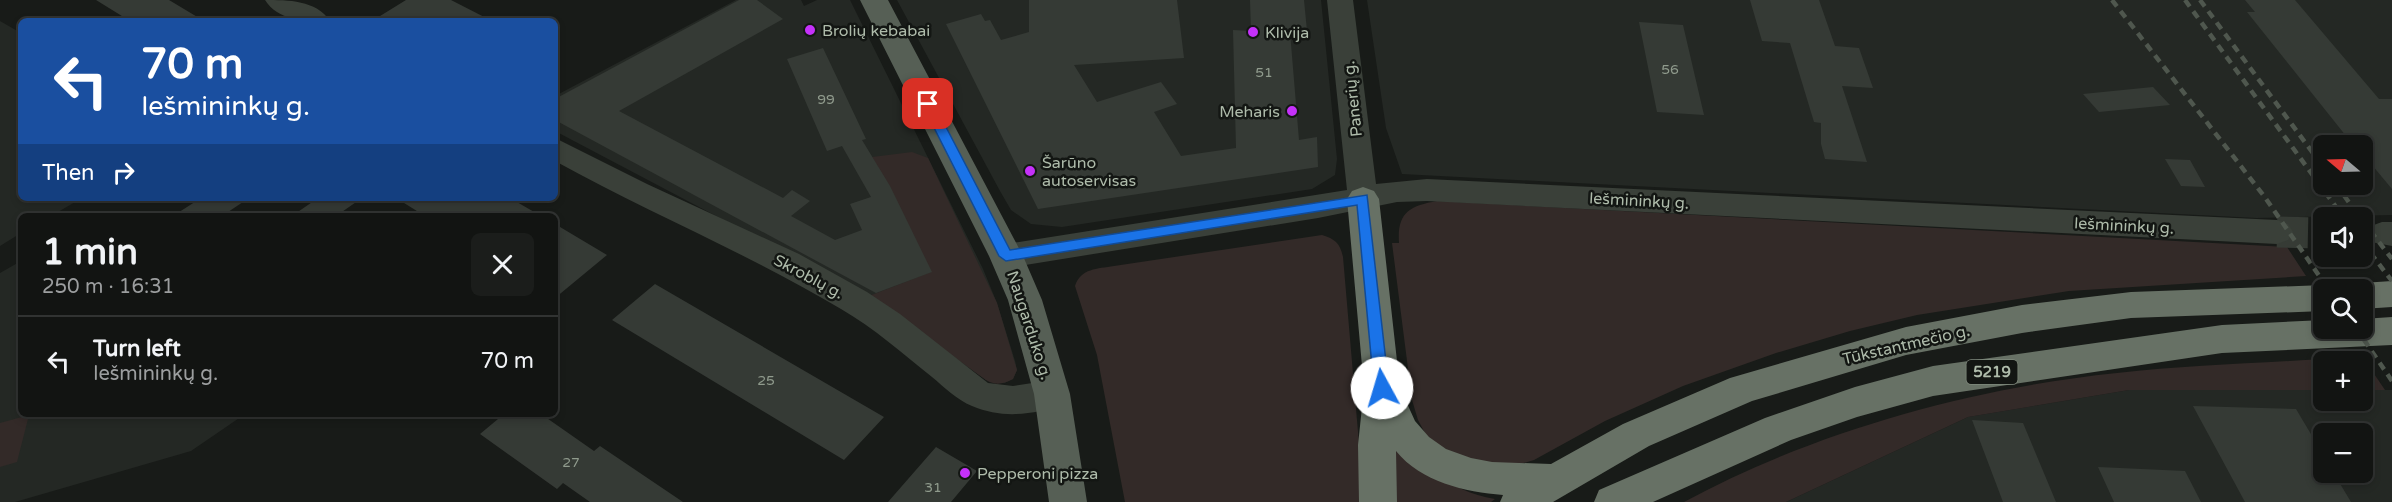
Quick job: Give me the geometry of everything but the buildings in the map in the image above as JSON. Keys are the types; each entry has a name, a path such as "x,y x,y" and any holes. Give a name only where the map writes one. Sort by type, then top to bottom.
{"highway":[{"path":"1363,199 1382,388 1377,445 1378,502"},
{"path":"2373,295 2392,294"},
{"name":"Tūkstantmečio g.","path":"1519,502 1636,435 1743,390 1906,341 2022,319 2131,305 2313,298"},
{"name":"5219","path":"1613,502 1778,429 1855,402 1933,381 2222,339 2392,331"},
{"path":"1382,388 1402,432 1421,452 1443,466 1468,475 1496,479 1555,481"}],"main road":[{"name":"Naugarduko g.","path":"874,0 1006,256 1028,310 1052,394 1068,502"}],"street":[{"path":"278,0 311,18"},
{"name":"Panerių g.","path":"1340,0 1363,199"},
{"name":"Skroblų g.","path":"558,150 636,192 788,263 863,306 976,393 990,400 1007,403 1052,394"},
{"name":"Iešmininkų g.","path":"1006,256 1363,199 1396,191 1427,190 2277,232"}],"shaded area":[{"path":"736,0 801,0 804,6 817,0 850,0 983,269 997,303 1015,361 1017,370 1013,379 1004,383 986,380 877,301 558,133 558,94"},
{"path":"897,0 1321,0 1337,159 1335,175 1312,189 1062,227 1031,224 1011,210"},
{"path":"1367,0 2392,0 2392,215 2373,215 2373,207 2313,207 2313,217 2257,218 1402,174 1386,128"},
{"path":"0,21 18,31 18,201 77,201 56,213 18,213 18,235 0,246"},
{"path":"912,152 928,158 997,303 1017,370 1013,379 1009,381 996,384 986,380 869,296 931,272 891,190 872,157"},
{"path":"1437,201 2287,247 2306,276 2069,291 1917,315 1850,331 1776,353 1683,386 1605,421 1534,460 1510,467 1454,457 1426,435 1418,420 1412,400 1392,243 1399,243 1400,224 1407,213 1419,205"},
{"path":"1322,235 1336,242 1343,257 1364,502 1125,502 1097,355 1075,286 1078,280 1085,273 1096,269"},
{"path":"18,263 18,417 241,417 191,451 15,502 0,502 0,273"},
{"path":"2313,359 2313,390 2129,390 1968,417 1786,502 1684,502 1786,454 1839,434 1950,402 2062,380 2117,373"},
{"path":"2373,372 2385,390 2373,390"},
{"path":"2129,390 2313,390 2313,411 2373,411 2373,390 2392,390 2392,502 1786,502 1968,417"},
{"path":"28,417 17,462 0,467 0,423"},
{"path":"1390,434 1426,466 1450,483 1463,490 1495,499 1491,502 1397,502"}],"tunnel":[{"path":"2277,232 2313,233"}],"railway":[{"path":"2112,0 2264,196 2321,279"},
{"path":"2185,0 2336,207"},
{"path":"2200,0 2313,153"},
{"path":"2344,195 2352,207"},
{"path":"2373,234 2392,259"},
{"path":"2373,256 2392,281"},
{"path":"2363,339 2392,381"}],"place":[{"name":"Brolių kebabai","path":"810,30"},
{"name":"Klivija","path":"1253,32"},
{"name":"Meharis","path":"1292,111"},
{"name":"Šarūno autoservisas","path":"1030,171"},
{"name":"Pepperoni pizza","path":"965,473"}],"route":[{"path":"928,104 1006,256 1046,247 1363,199 1365,237 1382,388"}]}
